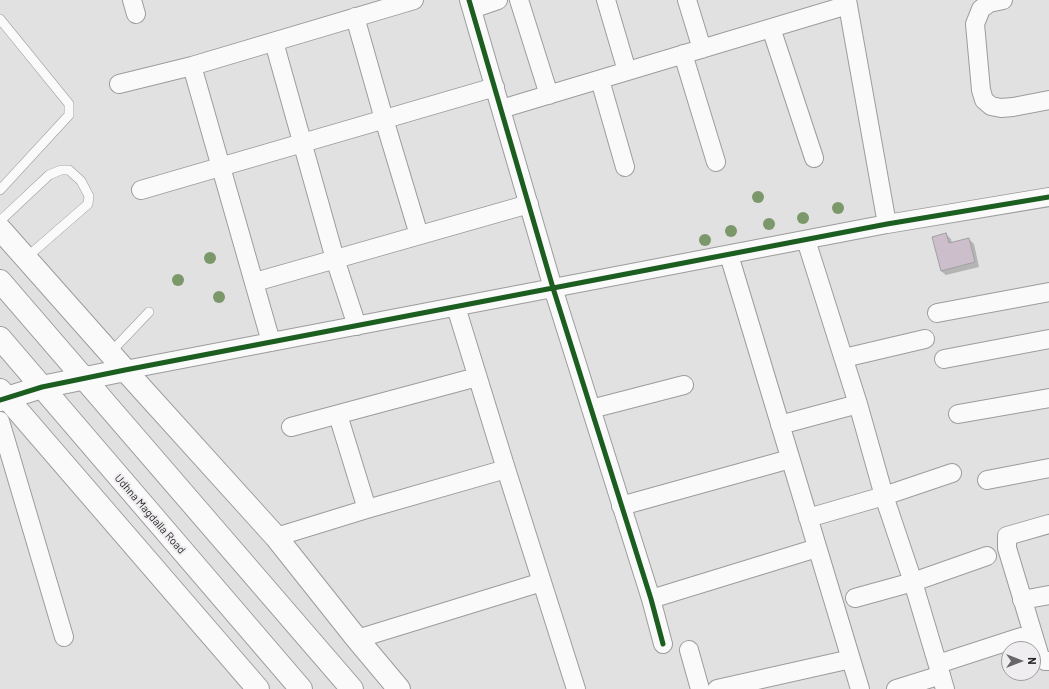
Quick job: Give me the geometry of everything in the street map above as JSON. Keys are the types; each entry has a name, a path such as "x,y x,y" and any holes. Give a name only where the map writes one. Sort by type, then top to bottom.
{"street":[{"path":"119,84 192,66 414,0"},
{"path":"498,0 470,4 553,288 651,599 663,644"},
{"path":"519,0 549,95"},
{"path":"606,0 627,71"},
{"path":"687,0 702,49"},
{"path":"1003,0 989,3 981,9 975,24 981,90 984,100 991,106 1001,108 1049,100"},
{"path":"501,109 771,28 847,2 888,224"},
{"path":"355,17 419,236"},
{"path":"771,28 814,158"},
{"path":"274,42 301,143 335,259 357,326"},
{"path":"683,54 716,162"},
{"path":"192,66 271,342"},
{"path":"600,80 625,167"},
{"path":"141,190 495,87"},
{"path":"258,689 2,396 125,370 888,224 1048,202"},
{"path":"255,282 529,204"},
{"path":"0,229 276,538 399,689"},
{"path":"806,240 844,358 884,496 913,582 941,676"},
{"path":"729,255 860,689"},
{"path":"0,281 352,689"},
{"path":"937,312 1049,292"},
{"path":"456,307 576,689"},
{"name":"Udhna Magdalla Road","path":"0,338 301,689"},
{"path":"844,358 925,339"},
{"path":"944,359 1049,339"},
{"path":"290,427 477,377"},
{"path":"591,409 684,385"},
{"path":"958,414 1049,398"},
{"path":"780,425 858,404"},
{"path":"338,415 367,509"},
{"path":"0,421 64,637"},
{"path":"621,506 790,459"},
{"path":"987,480 1049,468"},
{"path":"276,538 367,509 506,469"},
{"path":"808,518 884,496 952,473"},
{"path":"1049,524 1007,536 1007,548 1040,658 1045,661 1049,661"},
{"path":"651,599 817,548"},
{"path":"855,598 913,582 987,556"},
{"path":"357,639 542,582"},
{"path":"1022,600 1049,595"},
{"path":"896,689 941,676 1021,637"},
{"path":"690,650 700,689"},
{"path":"717,689 851,660"}],"lane":[{"path":"0,19 69,104 70,115 0,190"},
{"path":"0,220 49,176 61,170 69,170 81,181 89,196 88,204 26,258"},
{"path":"110,353 149,312"}],"building":[{"path":"946,233 949,243 969,238 975,262 941,271 932,237"}],"cycle path":[{"path":"469,0 553,288 651,599 663,644"},
{"path":"0,400 42,387 125,370 887,224 1049,197"}]}
